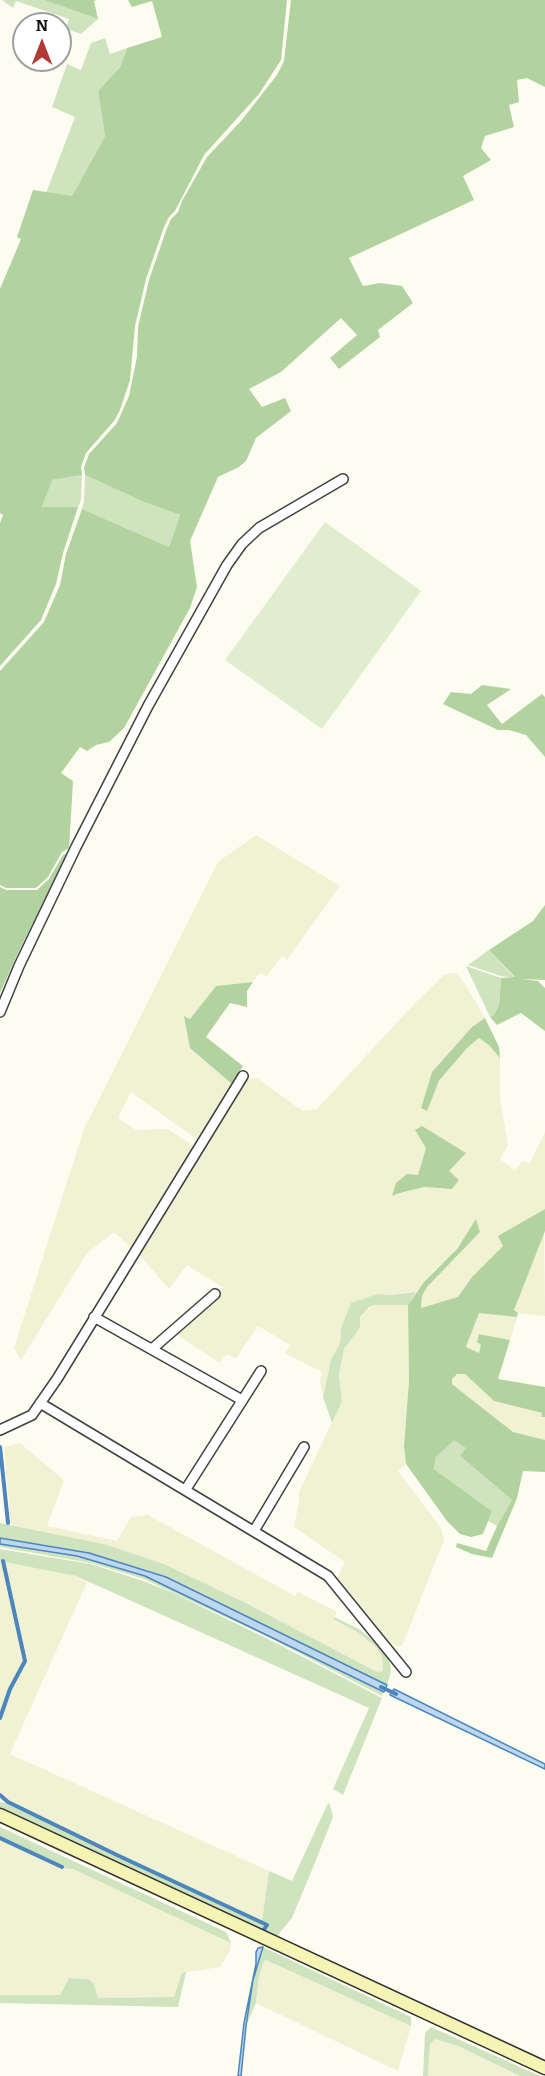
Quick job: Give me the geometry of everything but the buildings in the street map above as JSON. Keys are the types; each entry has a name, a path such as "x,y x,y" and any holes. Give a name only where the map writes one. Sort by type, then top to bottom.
{"main road":[{"path":"0,1815 545,2068"}],"street":[{"path":"0,1012 19,966 148,706 226,565 242,544 259,528 343,479"},
{"path":"0,1430 32,1415 57,1379 243,1076"},
{"path":"152,1349 215,1294"},
{"path":"94,1317 242,1400"},
{"path":"186,1489 261,1371"},
{"path":"40,1403 328,1576 406,1672"},
{"path":"254,1531 304,1447"}],"green space":[{"path":"2,0 44,0 98,19 81,34 72,31 72,12 48,12 16,1 13,8"},
{"path":"44,0 97,0 94,1 98,19"},
{"path":"128,0 287,0 281,60 259,94 204,155 175,211 164,227 146,279 135,326 130,380 120,410 114,421 86,453 81,467 82,475 52,480 42,507 78,507 56,584 41,620 0,666 0,523 3,515 0,513 0,289 21,239 17,237 33,190 72,196 105,136 98,91 120,67 127,48 162,37 152,1 132,7"},
{"path":"291,0 545,0 545,87 527,78 517,80 519,102 509,105 514,127 485,136 481,148 491,160 463,176 474,200 349,258 363,286 380,283 402,286 413,303 378,330 380,337 339,369 330,358 357,335 341,318 281,372 249,389 262,407 285,398 291,411 256,438 246,461 218,477 190,541 197,587 190,608 124,728 109,742 96,745 87,751 80,747 61,773 73,781 69,848 62,852 48,877 36,888 6,888 0,885 0,671 44,622 60,585 66,554 82,509 169,547 180,515 144,502 85,475 84,468 89,454 117,423 129,396 137,357 138,327 149,280 167,228 207,157 241,121 277,75 284,61"},
{"path":"105,38 110,54 127,48 120,67 98,91 105,136 72,196 46,193 75,117 52,107 64,72 72,72 72,66 81,70 91,43"},
{"path":"82,475 81,500 78,507 42,508 51,480"},
{"path":"85,475 144,502 180,515 169,547 82,509"},
{"path":"325,522 421,591 322,729 225,660"},
{"path":"482,685 511,689 487,705 502,724 542,694 545,697 545,757 526,735 509,730 498,730 443,704 451,692 471,694"},
{"path":"256,835 340,886 287,960 282,956 267,976 259,973 253,982 216,986 190,1019 185,1016 190,1048 232,1084 198,1140 131,1092 118,1118 136,1130 168,1129 194,1146 132,1249 114,1232 87,1253 21,1360 14,1348 84,1129 218,862"},
{"path":"68,853 0,993 0,887 6,890 37,890 49,879 63,855"},
{"path":"545,905 545,980 522,979 538,981 545,988 545,1031 521,1013 497,1025 490,1017 494,1015 499,1005 501,978 515,977 489,950 533,921"},
{"path":"489,950 515,978 501,976 468,965"},
{"path":"466,966 501,978 499,1005 494,1015 490,1017"},
{"path":"455,973 462,979 485,1018 472,1027 432,1072 421,1108 427,1111 439,1082 467,1048 479,1038 489,1044 500,1058 500,1098 508,1145 500,1159 515,1170 523,1161 530,1163 545,1132 545,1209 499,1236 503,1246 472,1277 458,1298 421,1308 422,1296 427,1287 480,1232 470,1229 448,1260 438,1266 416,1292 377,1294 341,1328 340,1343 331,1360 323,1397 320,1381 322,1372 285,1353 290,1345 258,1326 236,1358 226,1354 220,1363 174,1333 224,1288 187,1265 169,1289 137,1252 244,1081 252,1078 258,1079 303,1111 317,1109 414,1004 444,975","holes":["426,1148 449,1171 444,1189 424,1187 393,1196 396,1183 418,1175"]},
{"path":"253,982 247,991 247,1007 230,1003 206,1037 243,1066 232,1084 190,1048 184,1016 190,1019 216,986"},
{"path":"485,1018 499,1047 500,1058 489,1045 479,1038 467,1048 439,1081 427,1111 421,1108 432,1072 472,1027"},
{"path":"422,1126 466,1153 449,1171 459,1180 452,1189 424,1187 392,1196 396,1183 407,1174 418,1175 426,1148 415,1130"},
{"path":"545,1209 545,1231 514,1310 518,1313 517,1317 479,1313 466,1347 479,1353 481,1345 477,1342 479,1334 510,1340 498,1379 545,1387 545,1417 541,1417 542,1413 494,1401 465,1374 457,1374 452,1379 452,1384 513,1432 545,1440 545,1472 523,1471 517,1498 492,1558 472,1554 456,1547 457,1543 486,1551 512,1500 460,1456 466,1448 454,1440 436,1457 434,1469 492,1511 483,1534 471,1537 460,1534 447,1521 406,1464 404,1446 409,1381 408,1305 424,1282 457,1249 476,1219 480,1232 427,1287 422,1296 421,1308 458,1297 472,1277 503,1246 498,1236"},
{"path":"544,1230 545,1316 518,1313 514,1310"},
{"path":"416,1292 408,1305 375,1305 369,1307 360,1317 360,1327 344,1349 339,1375 342,1401 332,1423 323,1397 331,1360 340,1343 341,1328 351,1303 377,1294"},
{"path":"375,1305 408,1305 409,1381 404,1446 406,1464 398,1471 441,1528 444,1540 403,1644 399,1647 388,1643 336,1580 345,1562 294,1527 299,1492 342,1401 339,1375 344,1349 360,1327 360,1317 363,1313"},
{"path":"479,1312 517,1317 510,1340 480,1334 482,1345 479,1353 466,1348"},
{"path":"457,1374 465,1374 494,1401 542,1413 541,1417 545,1417 545,1440 513,1432 452,1384 452,1379"},
{"path":"454,1439 467,1448 460,1456 512,1500 497,1526 488,1521 492,1511 434,1469 436,1457"},
{"path":"20,1443 64,1480 47,1526 117,1541 131,1517 148,1515 295,1596 298,1592 337,1612 333,1619 359,1633 377,1648 382,1657 383,1671 377,1672 246,1603 164,1564 104,1544 11,1525 4,1447"},
{"path":"0,1523 104,1544 164,1564 246,1603 377,1672 383,1671 382,1657 377,1648 359,1633 333,1619 334,1617 359,1629 386,1655 391,1672 387,1685 166,1577 51,1546 0,1538"},
{"path":"0,1544 77,1556 145,1576 384,1692 382,1696 268,1637 144,1579 91,1563 0,1547"},
{"path":"0,1549 91,1564 143,1581 171,1592 268,1639 382,1698 343,1795 333,1789 369,1708 76,1576 0,1561"},
{"path":"0,1561 2,1561 24,1660 9,1689 0,1715"},
{"path":"3,1561 76,1576 87,1582 10,1754 269,1871 262,1921 119,1855 2,1797 0,1794 0,1720 11,1690 26,1661"},
{"path":"0,1802 8,1803 266,1925 262,1930 165,1886 0,1808"},
{"path":"328,1803 333,1817 314,1865 292,1918 277,1936 273,1937 263,1931 267,1925 262,1921 269,1871 292,1881"},
{"path":"0,1827 226,1932 231,1943 73,1869 62,1868 0,1837"},
{"path":"0,1839 62,1868 73,1869 224,1939 231,1943 230,1951 220,1967 182,1973 175,1997 98,1998 94,1984 89,1979 72,1978 69,1978 60,1995 0,1995"},
{"path":"263,1947 411,2017 411,2026 266,1960 259,1976 256,2003 246,2026 253,1980"},
{"path":"266,1960 411,2026 398,2071 256,2003 259,1976"},
{"path":"186,1972 178,2007 0,2003 0,1995 60,1995 69,1978 89,1979 94,1984 98,1998 174,1997 182,1973"},
{"path":"431,2027 539,2076 520,2076 458,2046 435,2039 430,2044 428,2076 423,2076 425,2033"},
{"path":"435,2039 458,2046 520,2076 428,2076 430,2044"}],"water":[{"path":"0,1538 89,1553 166,1577 387,1685 384,1692 145,1576 77,1556 0,1544"},
{"path":"394,1689 545,1764 545,1769 390,1695"},
{"path":"263,1947 253,1980 241,2076 238,2076 256,1952 258,1948"}],"waterway":[{"path":"0,1447 8,1523"},
{"path":"0,1718 10,1689 25,1661 3,1561"},
{"path":"381,1687 396,1694"},
{"path":"0,1795 8,1802 267,1925 263,1931"},
{"path":"0,1838 62,1867"}]}
